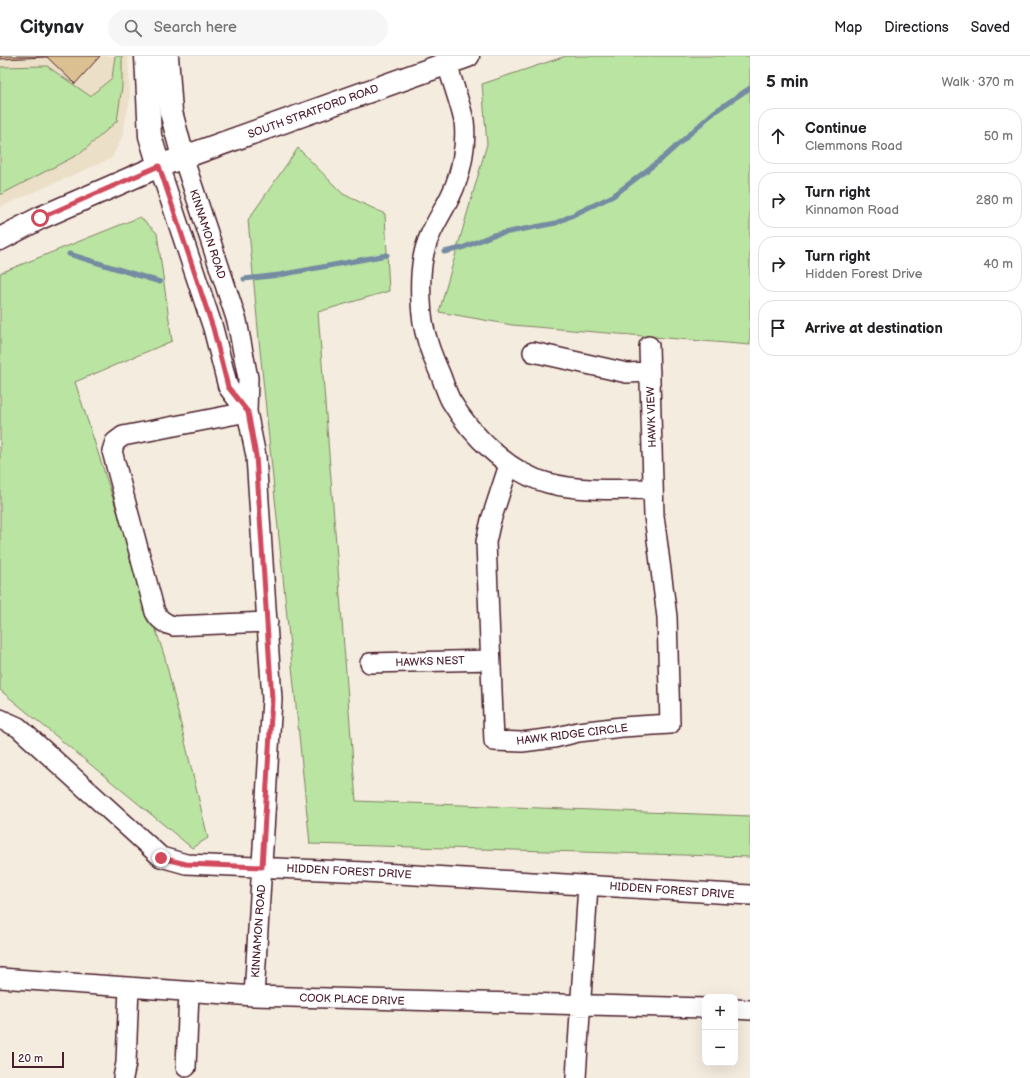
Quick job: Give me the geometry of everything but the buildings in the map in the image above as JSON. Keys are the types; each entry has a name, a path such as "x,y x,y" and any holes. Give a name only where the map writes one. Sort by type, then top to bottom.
{"main road":[{"name":"KINNAMON ROAD","path":"146,56 150,136 159,166"},
{"name":"KINNAMON ROAD","path":"167,56 171,112 183,157"},
{"name":"SOUTH STRATFORD ROAD","path":"0,238 47,215 159,166 468,56"}],"street":[{"path":"447,64 464,122 464,144 459,170 452,194 434,224 423,258 423,316 426,338 451,400 485,444 509,465 547,483 568,487 654,489"},
{"name":"KINNAMON ROAD","path":"183,157 238,321 248,378 248,412 256,456 272,699 254,996"},
{"name":"KINNAMON ROAD","path":"159,166 213,328 228,387 248,412"},
{"path":"213,328 238,321"},
{"name":"HAWK VIEW","path":"649,346 654,489"},
{"path":"533,352 627,373 650,372"},
{"path":"248,412 123,436 116,442 112,451 155,612 158,617 167,624 174,626 268,622"},
{"name":"HAWK RIDGE CIRCLE","path":"509,465 491,520 486,542 494,741 522,742 554,738 578,732 670,724 667,617 654,516 654,489"},
{"name":"HAWKS NEST","path":"370,663 490,660"},
{"name":"HIDDEN FOREST DRIVE","path":"0,719 18,727 161,858 186,864 750,895"},
{"path":"576,1078 588,885"},
{"name":"COOK PLACE DRIVE","path":"0,978 254,996 702,1008"},
{"path":"123,1078 126,1063 129,987"},
{"path":"186,1067 189,992"},
{"path":"738,1009 750,1010"}],"shaded area":[{"path":"0,56 128,56 130,98 122,137 112,158 0,207"}],"green space":[{"path":"115,56 122,56 122,87 117,121 81,153 0,195 0,67 47,66 90,96 112,78"},
{"path":"566,56 750,56 750,345 512,325 439,312 487,144 482,84"},
{"path":"298,148 343,194 385,214 389,291 318,312 356,801 750,816 750,857 310,844 248,220"},
{"path":"140,217 157,233 172,341 75,382 165,658 208,838 192,848 0,690 0,273"}],"waterway":[{"path":"444,252 462,248 493,235 556,223 613,196 663,158 714,112 750,88"},
{"path":"69,254 160,282"},
{"path":"244,279 279,275 387,255"}],"route":[{"path":"40,218 130,177 159,166 213,328 228,387 248,412 256,456 272,699 262,867 186,864 161,858"}]}
